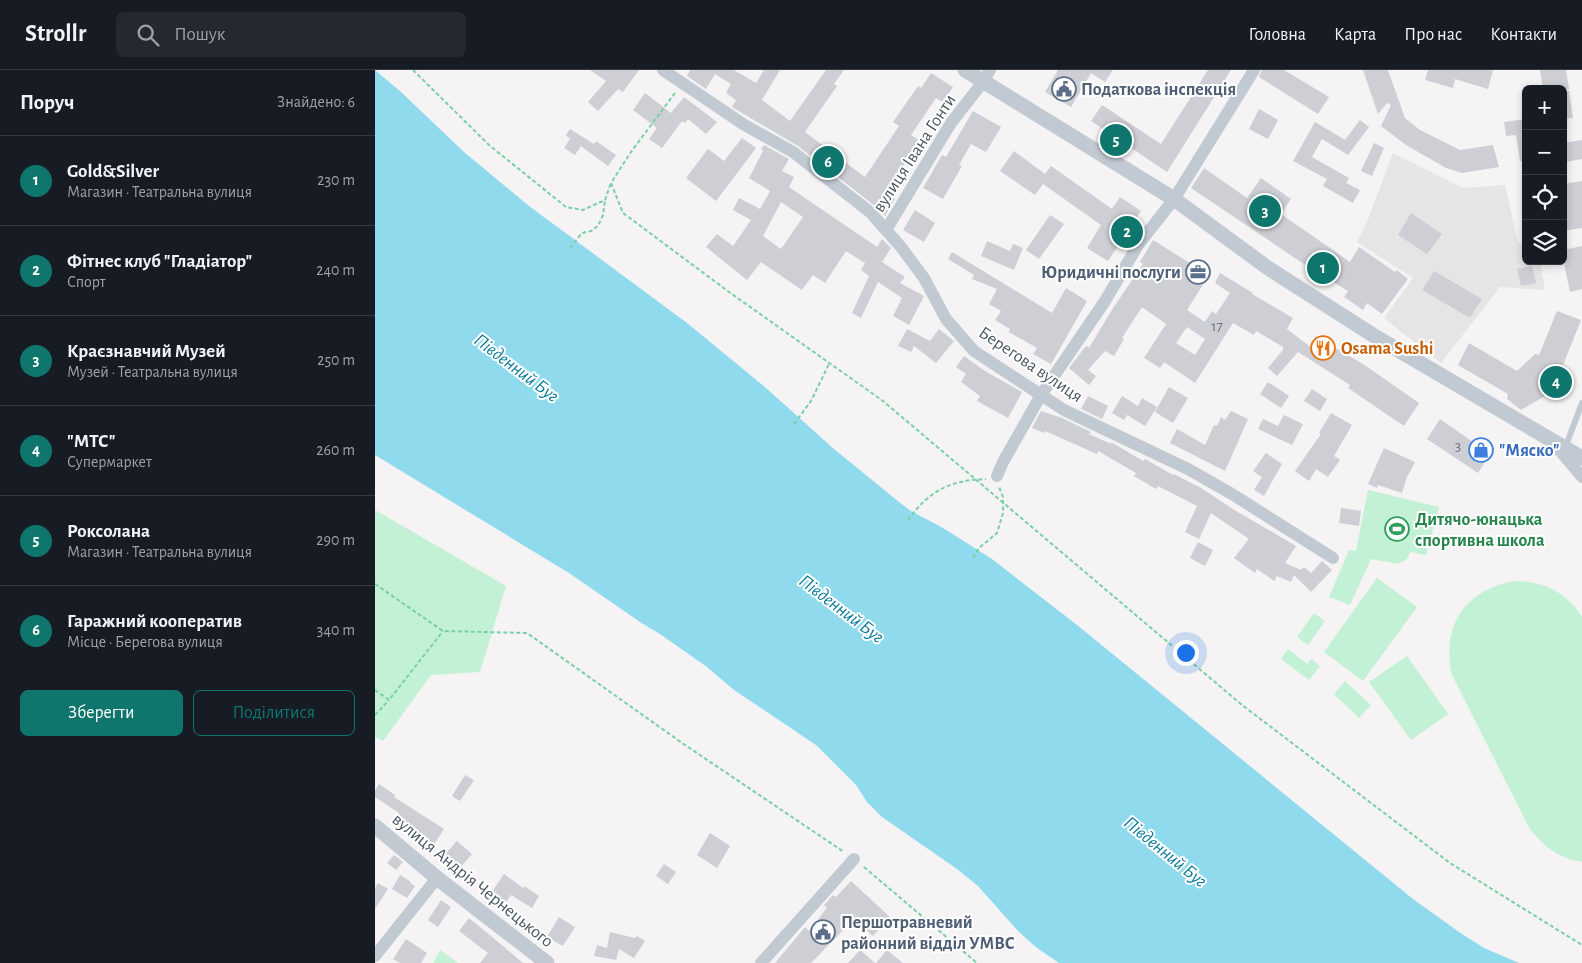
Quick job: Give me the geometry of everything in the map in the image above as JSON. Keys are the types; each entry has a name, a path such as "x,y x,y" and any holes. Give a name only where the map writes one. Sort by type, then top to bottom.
{"street":[{"path":"965,70 987,76 1174,199 1267,268 1376,337 1571,451 1582,476"},
{"path":"997,476 1041,395 1105,301 1138,245 1174,199 1254,70"},
{"name":"Берегова вулиця","path":"674,75 743,124 793,152 870,212 901,247 924,278 946,319 974,351 1063,410 1189,469 1333,558"},
{"name":"вулиця Івана Гонти","path":"886,230 951,122 987,76"},
{"name":"вулиця Андрія Чернецького","path":"375,826 437,878 547,963"},
{"path":"761,963 854,859"},
{"path":"375,956 437,878"}],"lane":[{"path":"1571,451 1582,403"}],"path":[{"path":"413,70 489,145 566,206 583,210 605,200"},
{"path":"570,248 583,233 591,231 598,226 603,215 605,200 611,183 631,152 674,75"},
{"path":"611,183 623,213 729,292 883,401 1242,705 1450,863 1582,945"},
{"path":"794,424 811,401 830,364"},
{"path":"908,520 926,498 940,489 959,482 997,476 1003,497 1003,513 997,533 979,548 973,558"},
{"path":"375,584 443,631 527,633 685,746 854,859 977,963"},
{"path":"375,714 389,700 443,631"},
{"path":"375,690 389,700"}],"shaded area":[{"path":"1393,153 1463,188 1505,185 1518,242 1522,242 1522,265 1541,265 1545,290 1500,287 1441,363 1384,318 1413,278 1357,242 1367,222"}],"green space":[{"name":"Дитячо-юнацька спортивна школа","path":"1368,490 1439,507 1426,555 1410,552 1407,559 1398,564 1371,559 1350,605 1329,597 1349,550 1356,551"},
{"path":"375,510 506,586 480,672 431,675 383,741 375,737"},
{"path":"1377,578 1417,607 1363,681 1324,652"},
{"path":"1513,581 1534,583 1552,589 1569,600 1582,617 1582,862 1565,858 1551,850 1528,826 1452,675 1449,657 1450,641 1460,613 1469,602 1481,593"},
{"path":"1314,613 1325,621 1308,645 1297,637"},
{"path":"1288,649 1307,664 1311,659 1320,666 1309,680 1281,659"},
{"path":"1407,656 1448,714 1411,740 1369,682"},
{"path":"1345,681 1371,705 1359,718 1334,694"},
{"path":"440,950 458,963 433,963"}],"water":[{"name":"Південний Буг","path":"375,70 464,152 529,206 687,323 899,502 992,559 1077,625 1413,899 1484,948 1519,963 1059,963 1037,948 1018,931 978,886 957,869 882,817 867,802 856,785 816,745 734,690 707,667 660,634 569,573 375,455"}],"building":[{"path":"590,70 639,70 623,92 618,89 598,111 588,102 606,81"},
{"path":"690,70 734,70 756,83 764,70 780,70 762,100 790,121 826,70 844,70 834,84 837,86 805,132 865,177 899,126 893,122 918,86 921,88 931,73 953,87 943,102 936,98 911,135 920,141 886,192 895,199 885,216 875,206 798,146 732,107 736,100 726,93 731,84 715,74 706,89 687,76"},
{"name":"Податкова інспекція","path":"1058,70 1113,70 1105,82 1091,73 1071,107 1045,92"},
{"path":"1208,70 1231,70 1167,172 1091,121 1102,105 1161,144"},
{"path":"1262,70 1284,70 1329,97 1318,114 1259,77"},
{"path":"1363,70 1388,70 1405,118 1420,130 1460,150 1493,145 1499,167 1462,173 1446,168 1406,145 1381,126 1391,105 1387,103 1378,114"},
{"path":"1428,70 1493,70 1488,89 1455,79 1453,88 1425,80"},
{"path":"1540,70 1566,70 1569,89 1567,89 1567,85 1542,85"},
{"path":"1567,91 1569,91 1573,118 1567,119"},
{"path":"645,93 671,113 684,97 717,122 706,134 688,119 685,123 682,121 662,148 649,139 657,128 633,110"},
{"path":"1259,109 1278,120 1268,139 1249,129"},
{"path":"973,111 1001,127 986,152 971,144 959,165 962,166 943,199 923,188 942,155 946,157"},
{"path":"1360,120 1369,127 1348,155 1322,139 1312,157 1349,178 1346,183 1360,190 1353,203 1323,186 1327,179 1293,161 1315,122 1345,140"},
{"path":"1522,120 1522,161 1520,161 1516,135 1506,136 1504,122"},
{"path":"570,129 594,144 596,141 616,155 608,166 581,146 575,155 564,148 570,139 566,135"},
{"path":"742,138 756,148 716,201 686,178 708,149 724,161"},
{"path":"1582,140 1582,159 1567,162 1567,142"},
{"path":"1374,143 1384,148 1372,176 1361,171"},
{"path":"764,145 789,159 782,171 794,177 789,187 877,247 882,239 891,248 882,262 905,277 900,283 924,296 909,325 893,316 902,298 878,282 861,318 852,313 869,276 861,270 865,263 846,251 825,283 813,275 802,290 761,262 747,280 706,247 717,234 733,246 751,220 733,210 739,198 760,209 770,191 749,178 763,151 761,149","holes":["781,202 803,217 781,249 763,236"]},
{"path":"1014,151 1045,174 1051,166 1112,209 1120,197 1141,211 1108,261 1087,248 1101,225 1043,184 1035,195 1000,171"},
{"path":"1204,168 1247,198 1261,178 1291,199 1281,214 1350,262 1359,247 1395,272 1397,270 1408,279 1382,314 1367,303 1363,310 1344,297 1348,291 1326,279 1191,188"},
{"path":"1582,181 1582,228 1567,230 1567,183"},
{"path":"915,210 935,223 924,242 903,230"},
{"path":"1411,213 1442,234 1427,254 1398,235"},
{"path":"1050,215 1064,224 1039,259 1026,250"},
{"path":"1153,240 1209,275 1187,310 1205,322 1212,311 1216,314 1230,293 1215,283 1220,273 1293,318 1287,329 1313,349 1320,339 1363,364 1419,403 1404,426 1348,388 1350,385 1298,352 1277,376 1268,368 1283,350 1283,347 1256,331 1254,335 1233,323 1195,383 1164,362 1160,368 1144,358 1166,324 1142,307 1122,338 1124,339 1114,356 1105,351 1088,370 1096,376 1089,385 1069,368 1086,346 1089,348 1143,264 1140,262","holes":["1187,327 1205,339 1195,355 1176,343"]},
{"path":"987,241 1010,251 1013,244 1023,248 1014,270 981,256"},
{"path":"1582,246 1582,289 1570,292 1564,265 1567,265 1567,249"},
{"path":"952,252 1052,313 1066,288 1087,301 1051,364 1033,354 1037,348 1009,332 1010,329 995,320 1001,311 989,304 997,289 972,279 974,275 948,259"},
{"path":"1532,266 1536,283 1521,286 1517,269"},
{"path":"1434,271 1482,299 1470,318 1422,290"},
{"path":"1557,311 1581,320 1563,365 1566,366 1557,389 1521,410 1507,399 1508,394 1458,365 1469,343 1517,371 1535,354 1539,355"},
{"path":"907,329 930,341 939,329 954,341 936,363 914,346 911,352 898,346"},
{"path":"964,356 985,371 1022,392 1008,418 977,401 980,396 961,382 966,374 956,367"},
{"path":"1268,382 1289,396 1281,408 1260,394"},
{"path":"1169,387 1188,398 1173,423 1155,412"},
{"path":"1312,389 1327,399 1320,411 1304,401"},
{"path":"1088,396 1108,406 1102,419 1081,409"},
{"path":"1122,396 1138,406 1142,398 1157,407 1145,426 1127,415 1124,420 1112,413"},
{"path":"1041,411 1062,418 1091,432 1089,434 1111,444 1111,442 1143,461 1145,459 1201,488 1296,546 1285,563 1301,570 1304,567 1311,573 1322,561 1332,570 1311,592 1294,575 1291,582 1277,576 1274,581 1257,569 1255,573 1234,558 1249,539 1211,513 1199,539 1185,532 1197,506 1158,486 1156,489 1134,476 1136,473 1098,451 1097,454 1045,431 1044,433 1032,428"},
{"path":"1231,411 1248,419 1225,471 1170,443 1177,429 1205,445 1214,425 1217,426 1221,417 1225,420"},
{"path":"1331,413 1352,425 1334,456 1340,460 1328,477 1316,469 1309,481 1295,471 1321,434 1319,433"},
{"path":"1284,415 1303,424 1292,445 1258,429 1263,419 1278,426"},
{"path":"1440,419 1490,454 1478,473 1427,439"},
{"path":"1384,448 1415,462 1407,477 1402,493 1378,485 1377,488 1368,484"},
{"path":"1266,453 1282,464 1264,496 1254,490 1262,477 1253,471"},
{"path":"1341,508 1361,511 1359,526 1339,523"},
{"path":"1198,542 1213,550 1205,566 1190,558"},
{"path":"465,775 474,780 460,801 452,796"},
{"path":"379,784 395,795 394,797 444,829 433,846 418,837 420,834 396,818 399,813 375,797 375,791"},
{"path":"710,833 730,846 717,868 697,855"},
{"path":"457,841 472,854 460,868 445,854"},
{"path":"394,855 403,862 396,870 387,863"},
{"path":"664,864 676,872 668,884 656,876"},
{"path":"504,874 523,888 524,886 539,896 532,908 511,895 503,906 489,896"},
{"path":"400,875 415,886 407,898 392,889"},
{"path":"851,881 890,917 873,936 854,919 811,963 775,963 805,927 809,931 827,908 824,905 833,895 836,897"},
{"path":"378,883 388,889 375,909 375,888"},
{"path":"441,900 451,907 438,927 428,920"},
{"path":"559,917 575,927 563,946 547,937"},
{"path":"469,918 523,963 480,963 488,953 459,931"},
{"path":"610,932 635,938 637,936 645,941 634,958 619,949 616,960 594,956 597,945 607,948"},
{"path":"406,939 427,953 421,963 400,963 393,959"},
{"path":"860,950 875,963 848,963"},
{"path":"887,950 903,963 876,963"}],"place":[{"name":"Податкова інспекція","path":"1064,89"},
{"name":"Роксолана","path":"1116,140"},
{"name":"Гаражний кооператив","path":"828,162"},
{"name":"Краєзнавчий Музей","path":"1265,211"},
{"name":"Фітнес клуб \"Гладіатор\"","path":"1127,232"},
{"name":"Gold&Silver","path":"1323,268"},
{"name":"Юридичні послуги","path":"1198,272"},
{"name":"Osama Sushi","path":"1323,348"},
{"name":"\"МТС\"","path":"1556,382"},
{"name":"\"Мяско\"","path":"1481,450"},
{"name":"Дитячо-юнацька спортивна школа","path":"1397,529"},
{"name":"Першотравневий районний відділ УМВС","path":"823,932"}]}
